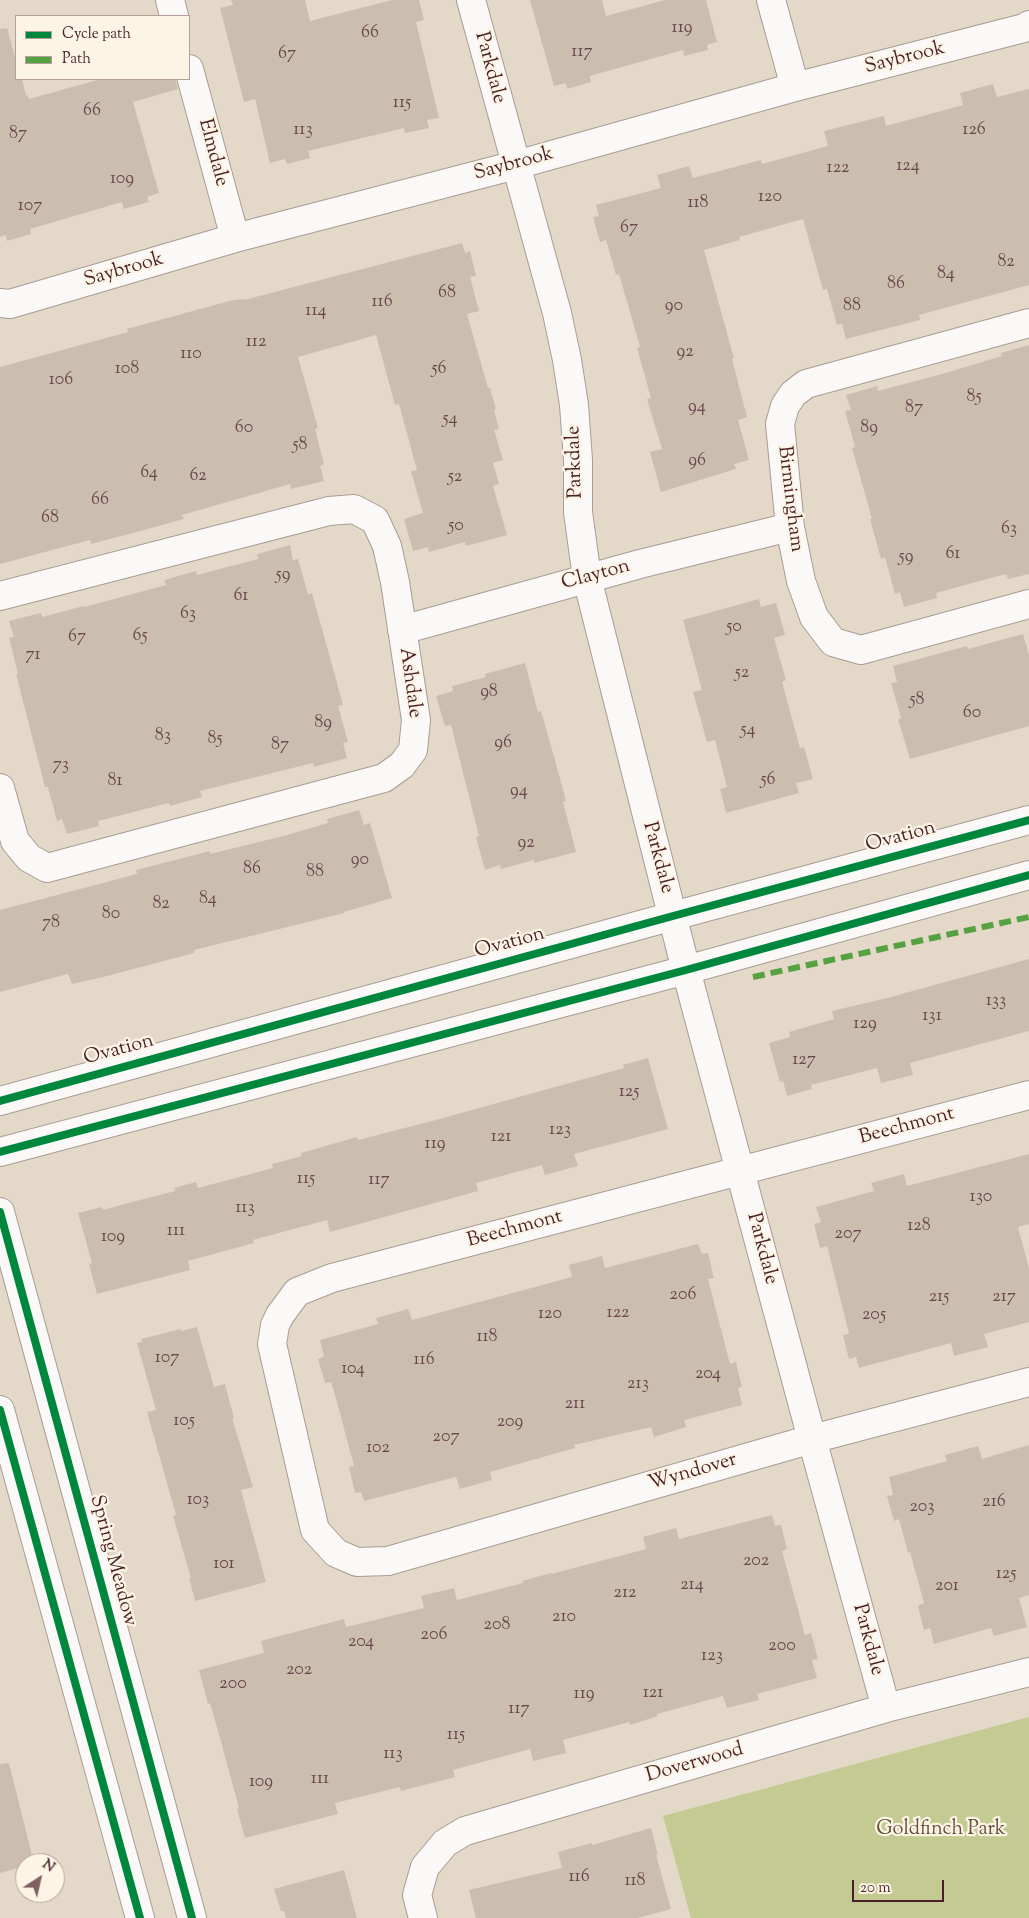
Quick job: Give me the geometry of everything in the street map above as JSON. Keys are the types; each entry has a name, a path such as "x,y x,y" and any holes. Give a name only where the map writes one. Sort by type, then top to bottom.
{"street":[{"path":"170,0 174,15"},
{"name":"Parkdale","path":"471,0 557,313 567,360 575,423 578,512 587,578 686,970 886,1708"},
{"path":"772,0 795,87"},
{"name":"Saybrook","path":"0,303 10,304 235,238 516,165 795,87 1024,28 1029,25"},
{"name":"Elmdale","path":"190,72 235,238"},
{"name":"Birmingham","path":"1029,323 806,384 794,394 785,406 780,424 790,527 801,581 814,617 833,642 861,650 1029,604"},
{"name":"Ashdale","path":"0,596 329,511 354,509 375,520 387,546 395,582 416,720 413,750 402,765 384,778 47,868 29,858 15,841 0,788"},
{"name":"Clayton","path":"402,630 587,578 790,527"},
{"name":"Ovation","path":"0,1101 1029,820"},
{"path":"0,1152 686,970 1029,875"},
{"name":"Beechmont","path":"357,1562 336,1552 315,1530 272,1344 275,1325 297,1292 332,1278 1029,1095"},
{"name":"Spring Meadow","path":"0,1212 192,1918"},
{"name":"Wyndover","path":"357,1562 388,1561 812,1439 1029,1382"},
{"path":"0,1410 140,1918"},
{"name":"Doverwood","path":"423,1918 417,1895 425,1868 445,1843 466,1831 886,1708 1029,1672"}],"green space":[{"name":"Goldfinch Park","path":"1029,1717 1029,1918 691,1918 663,1816"}],"building":[{"path":"231,0 305,0 310,21 392,0 419,0 424,20 416,22 439,118 427,120 429,128 405,133 404,128 308,151 310,158 287,164 285,159 270,163 255,99 244,102 220,8 233,5"},
{"path":"530,0 602,0 606,16 665,0 706,0 717,42 707,45 708,50 684,56 683,50 590,76 591,82 567,89 566,83 554,86"},
{"path":"7,28 15,57 15,80 22,80 26,96 28,95 29,99 97,80 175,80 178,89 133,102 159,193 147,197 149,202 124,209 122,202 30,229 31,234 7,241 6,235 0,237 0,29"},
{"path":"993,84 997,97 1029,89 1029,285 919,315 920,320 846,339 842,324 837,325 827,289 823,290 803,219 739,237 740,240 704,250 734,358 732,359 747,417 738,420 749,460 734,464 736,469 661,492 650,452 662,449 647,399 651,398 637,348 640,347 619,274 616,275 606,240 600,242 593,217 599,216 596,205 661,188 657,175 689,166 693,178 761,160 762,164 828,146 824,131 884,116 886,126 963,105 960,93"},
{"path":"462,243 465,253 470,251 476,276 470,277 479,311 467,314 488,388 490,388 496,409 494,410 499,429 494,430 503,460 493,463 499,484 493,486 507,535 466,546 465,542 429,552 428,547 413,551 404,519 423,513 411,471 417,470 399,404 395,405 376,335 298,357 318,428 315,429 324,464 320,466 324,481 291,489 290,484 182,515 184,519 91,544 90,540 0,564 0,367 128,332 127,329 233,300 244,300"},
{"path":"1029,345 1029,574 1008,579 1006,574 936,593 937,598 904,607 900,592 895,594 885,557 881,559 870,519 872,519 852,448 855,447 845,411 851,410 846,395 877,386 878,391 949,372 1002,356 1001,353"},
{"path":"290,545 293,560 298,559 308,594 312,593 343,705 338,706 348,742 343,743 347,758 314,767 313,763 200,791 202,797 170,806 169,803 98,821 99,826 67,834 62,819 57,821 48,787 45,787 16,674 18,674 9,638 14,637 9,621 41,613 42,617 166,585 164,580 196,571 197,575 258,559 257,554"},
{"path":"759,599 761,607 776,603 785,635 774,638 786,680 782,682 800,748 804,747 813,779 796,783 799,793 726,813 720,789 727,787 715,740 707,742 693,692 702,690 683,620"},
{"path":"1023,634 1029,655 1029,726 910,759 898,719 901,718 891,683 897,682 893,666 967,646 968,649"},
{"path":"525,663 538,712 541,711 555,760 566,801 563,802 576,852 534,863 534,860 501,869 500,865 485,870 476,837 479,836 451,725 445,726 436,696 453,691 452,686 486,677 485,674"},
{"path":"359,810 364,825 370,823 392,898 344,913 194,950 194,953 103,977 72,984 68,974 0,992 0,910 137,874 136,870 210,851 210,854 287,835 328,823 327,819"},
{"path":"1029,959 1029,1031 910,1063 913,1075 881,1083 877,1068 811,1085 812,1089 787,1096 783,1081 780,1082 769,1043 790,1037 789,1032 834,1019 832,1011"},
{"path":"648,1058 668,1129 574,1154 578,1166 545,1175 542,1165 476,1183 478,1191 330,1232 327,1220 253,1240 254,1243 188,1261 190,1270 97,1294 89,1264 92,1263 78,1213 102,1207 103,1210 175,1191 174,1188 196,1182 198,1188 273,1168 272,1164 302,1156 301,1153 357,1137 358,1140 432,1121 624,1068 623,1065"},
{"path":"1029,1154 1029,1224 1018,1227 1029,1268 1029,1322 984,1334 988,1347 954,1356 951,1343 859,1368 856,1357 849,1359 843,1335 849,1334 827,1246 820,1248 814,1224 821,1222 816,1207 874,1191 871,1183 904,1174 907,1186"},
{"path":"698,1244 702,1254 708,1253 714,1278 708,1279 730,1364 736,1362 742,1387 738,1388 742,1405 684,1420 686,1427 654,1437 651,1427 574,1445 575,1448 490,1472 492,1480 460,1489 456,1477 364,1501 361,1492 355,1493 349,1467 354,1466 337,1402 331,1382 325,1383 318,1359 324,1356 320,1340 378,1324 376,1318 408,1309 412,1320 572,1277 569,1265 602,1256 605,1268"},
{"path":"197,1327 214,1387 225,1384 234,1418 232,1418 253,1487 241,1490 266,1582 195,1601 189,1578 191,1578 173,1516 176,1515 147,1412 156,1410 137,1343 142,1342 141,1339"},
{"path":"1029,1445 1029,1595 1019,1598 1027,1627 994,1636 991,1628 934,1644 930,1628 924,1630 918,1606 924,1603 910,1552 908,1553 899,1519 894,1521 887,1496 893,1495 889,1477 947,1461 945,1455 978,1446 982,1459"},
{"path":"772,1515 775,1526 781,1525 787,1549 782,1551 805,1635 811,1633 818,1659 812,1660 817,1678 757,1694 759,1700 727,1708 723,1696 657,1714 658,1716 630,1725 629,1722 563,1740 566,1753 533,1761 530,1749 453,1770 455,1777 401,1791 400,1787 335,1803 338,1814 245,1838 237,1809 239,1808 217,1727 210,1703 208,1704 199,1670 264,1653 261,1641 344,1619 346,1627 424,1608 421,1596 454,1588 457,1600 523,1583 522,1581 551,1573 646,1549 643,1537 676,1528 679,1539"},
{"path":"9,1763 32,1853 15,1853 15,1869 0,1873 0,1764"},
{"path":"651,1828 658,1855 656,1855 671,1909 638,1918 476,1918 469,1890 562,1868 558,1852 592,1843 592,1845"},
{"path":"344,1870 357,1918 286,1918 284,1911 281,1911 274,1889"}],"marked path":[{"path":"753,977 1029,917"}],"cycle path":[{"path":"0,1101 1029,820"},
{"path":"0,1152 686,970 1029,875"},
{"path":"0,1212 192,1918"},
{"path":"0,1410 140,1918"}]}
